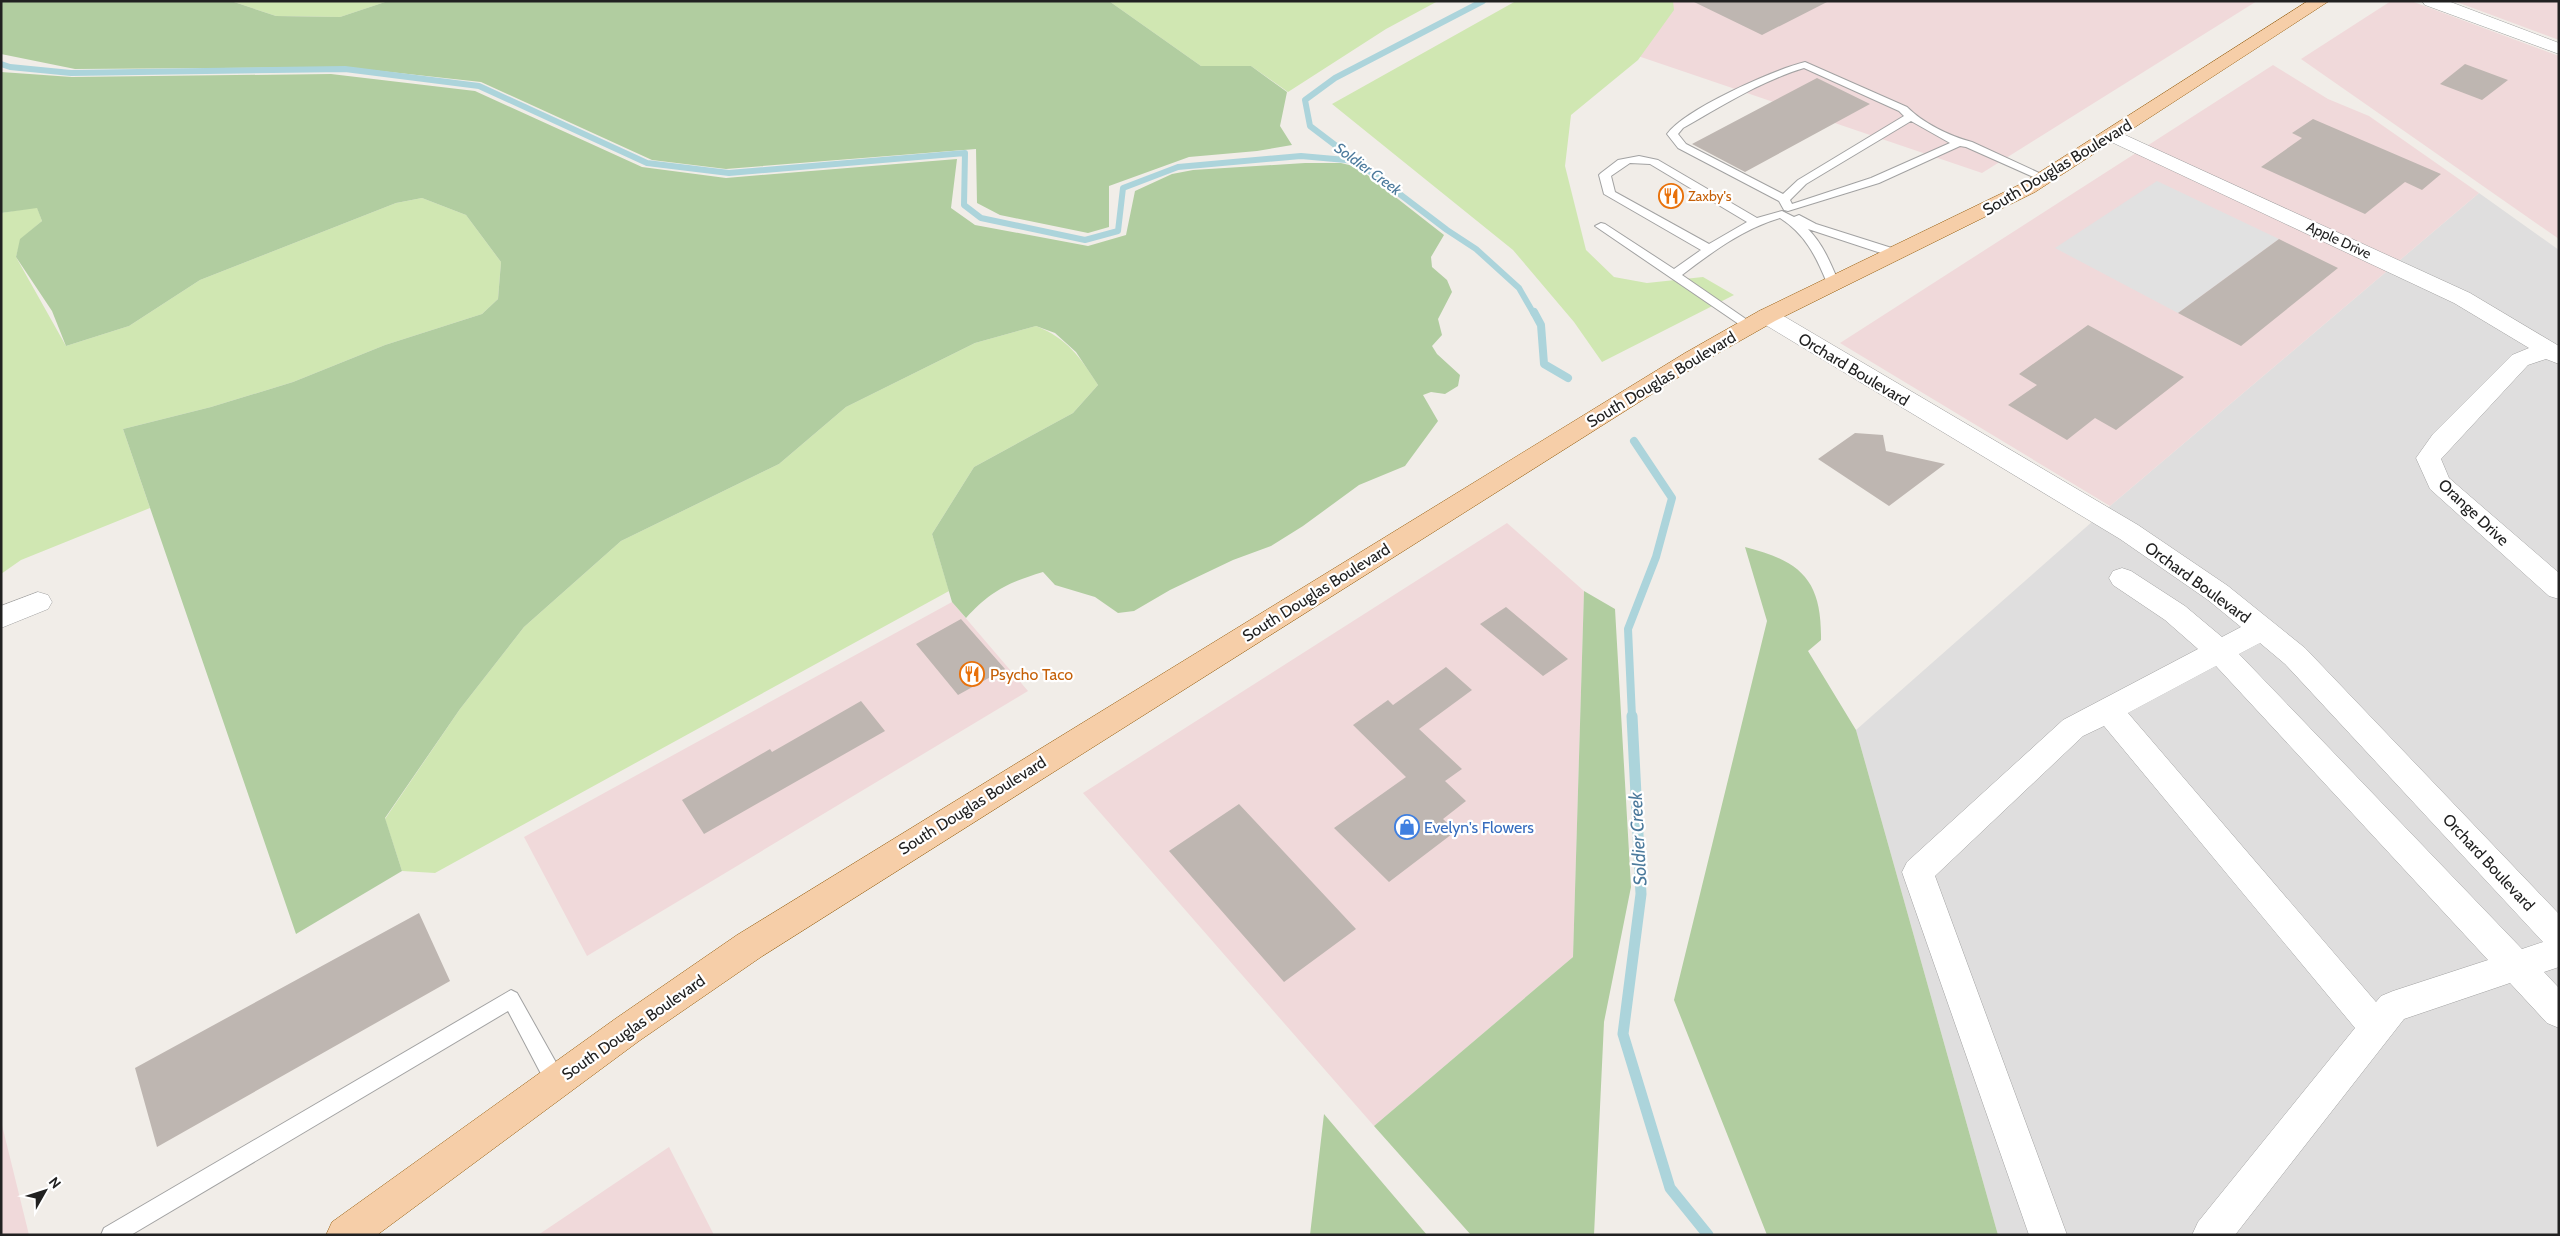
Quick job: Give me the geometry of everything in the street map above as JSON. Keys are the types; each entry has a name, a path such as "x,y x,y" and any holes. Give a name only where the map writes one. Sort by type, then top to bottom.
{"main road":[{"name":"South Douglas Boulevard","path":"351,1233 627,1030 786,922 1685,363 1758,321 1989,208 2044,178 2320,1"}],"street":[{"path":"2431,1 2559,49"},
{"name":"Apple Drive","path":"2112,135 2462,298 2513,327 2553,354"},
{"name":"Orchard Boulevard","path":"1758,321 2129,532 2218,593 2295,656 2559,937"},
{"name":"Orange Drive","path":"2553,354 2520,360 2442,440 2428,458 2439,483 2559,589"},
{"path":"2122,578 2175,613 2220,652 2559,1012"},
{"path":"1,618 38,602"},
{"path":"2048,1235 1918,872 2073,728 2262,629"},
{"path":"2108,710 2376,1028"},
{"path":"2211,1235 2393,1007 2559,952"}],"lane":[{"path":"1812,226 1786,204 1682,146 1672,134 1679,126 1757,85 1790,69 1806,66 1903,109 1911,117 1958,143 1968,144 2044,178"},
{"path":"1786,204 1802,182 1911,117"},
{"path":"1786,204 1826,199 1888,176 1958,143"},
{"path":"1708,249 1610,194 1605,176 1614,167 1638,157 1654,162 1755,222"},
{"path":"1675,274 1708,249 1755,222 1782,214 1797,223 1813,240 1833,283"},
{"path":"1797,223 1812,226 1894,253"},
{"path":"1601,226 1675,274 1708,299 1758,321"},
{"path":"111,1235 511,999 556,1082"}],"shaded area":[{"path":"1639,1 2257,1 1982,173 1585,38"},
{"path":"2391,1 2411,1 2559,56 2559,239 2301,59"},
{"path":"2454,1 2559,1 2559,40"},
{"path":"2273,65 2328,99 2369,116 2479,193 2110,506 1840,343"},
{"path":"2157,181 2279,239 2178,313 2055,248"},
{"path":"2479,193 2559,250 2559,1235 1998,1235 1856,730 2110,506"},
{"path":"1507,523 1584,591 1573,957 1374,1126 1083,793"},
{"path":"952,602 1028,691 587,956 524,837"},
{"path":"1,1121 29,1235 1,1235"},
{"path":"669,1147 714,1235 538,1235"}],"green space":[{"path":"1,1 231,1 276,16 340,17 388,1 1109,1 1201,66 1251,66 1287,92 1280,126 1292,145 1257,151 1189,157 1109,186 1109,227 1088,233 1000,215 977,203 976,149 726,169 652,160 481,82 344,67 75,69 1,54"},
{"path":"231,1 388,1 340,17 276,16"},
{"path":"1109,1 1438,1 1386,29 1288,92 1251,66 1201,66"},
{"path":"1516,1 1673,1 1674,10 1638,60 1571,115 1565,166 1586,250 1614,277 1647,283 1703,277 1734,295 1602,362 1574,322 1513,250 1332,104"},
{"path":"1,72 72,77 331,74 475,91 642,167 726,178 957,159 951,208 975,225 1088,246 1126,235 1135,191 1172,174 1193,170 1305,163 1341,163 1357,167 1444,235 1431,257 1432,267 1447,280 1452,292 1438,319 1442,335 1432,346 1437,354 1460,375 1458,386 1445,394 1431,392 1423,395 1438,421 1405,466 1359,485 1303,526 1271,546 1233,560 1170,590 1134,611 1118,613 1095,597 1055,585 1043,572 1000,589 966,618 952,602 932,534 974,467 1073,413 1098,385 1076,352 1055,333 1036,326 975,343 846,407 779,464 621,541 524,627 460,709 385,818 402,871 296,934 123,429 211,407 293,382 385,345 482,314 498,299 501,262 466,215 422,198 396,203 200,280 129,326 66,346 52,311 16,257 20,239 42,221 37,208 1,213"},
{"path":"422,198 466,215 501,262 498,299 482,314 385,345 293,382 211,407 123,429 150,508 21,560 1,574 1,213 37,207 42,221 21,239 16,257 66,346 129,326 200,280 396,203"},
{"path":"1036,326 1065,343 1079,357 1098,385 1073,413 974,467 932,534 949,591 435,873 402,871 385,819 460,709 524,627 621,541 779,464 846,407 975,343"},
{"path":"1745,547 1781,559 1804,576 1812,588 1820,619 1821,640 1808,651 1856,730 1998,1235 1767,1235 1674,1000 1767,621"},
{"path":"1584,591 1615,609 1631,887 1604,1022 1594,1235 1471,1235 1374,1126 1573,957"},
{"path":"1324,1114 1427,1235 1310,1235"}],"building":[{"path":"1692,1 1829,1 1762,35"},
{"path":"2465,64 2508,80 2482,100 2440,84"},
{"path":"1817,78 1870,104 1745,172 1692,144"},
{"path":"2313,119 2441,174 2422,190 2405,182 2365,214 2261,167 2302,138 2292,133"},
{"path":"2279,239 2338,268 2241,346 2178,313"},
{"path":"2088,325 2184,377 2116,430 2095,418 2067,440 2008,405 2037,385 2019,374"},
{"path":"1855,433 1883,435 1886,451 1945,464 1889,506 1818,459"},
{"path":"1506,607 1568,659 1543,676 1480,624"},
{"path":"961,619 1005,669 958,695 916,644"},
{"path":"1446,667 1472,690 1419,729 1462,769 1445,781 1466,801 1443,819 1456,831 1389,882 1334,828 1406,777 1353,725 1388,700 1393,705"},
{"path":"861,701 885,731 704,834 682,800 770,749 772,752"},
{"path":"1239,804 1356,929 1284,982 1169,851"},
{"path":"419,913 450,981 157,1147 135,1068"}],"waterway":[{"name":"Soldier Creek","path":"1356,161 1310,126 1305,100 1335,78 1483,1"},
{"path":"1,64 10,67 71,73 345,69 479,86 647,163 729,173 965,153 964,205 981,218 1085,240 1118,231 1123,188 1178,167 1301,156 1356,161"},
{"name":"Soldier Creek","path":"1356,161 1447,230 1476,249 1519,288 1534,314"},
{"name":"Soldier Creek","path":"1534,312 1541,325 1544,364 1568,378"},
{"name":"Soldier Creek","path":"1632,717 1628,629 1656,557 1672,498 1634,441"},
{"name":"Soldier Creek","path":"1632,716 1641,894 1623,1034 1670,1188 1708,1235"}],"place":[{"name":"Zaxby's","path":"1671,196"},
{"name":"Psycho Taco","path":"972,674"},
{"name":"Evelyn's Flowers","path":"1407,827"}]}
